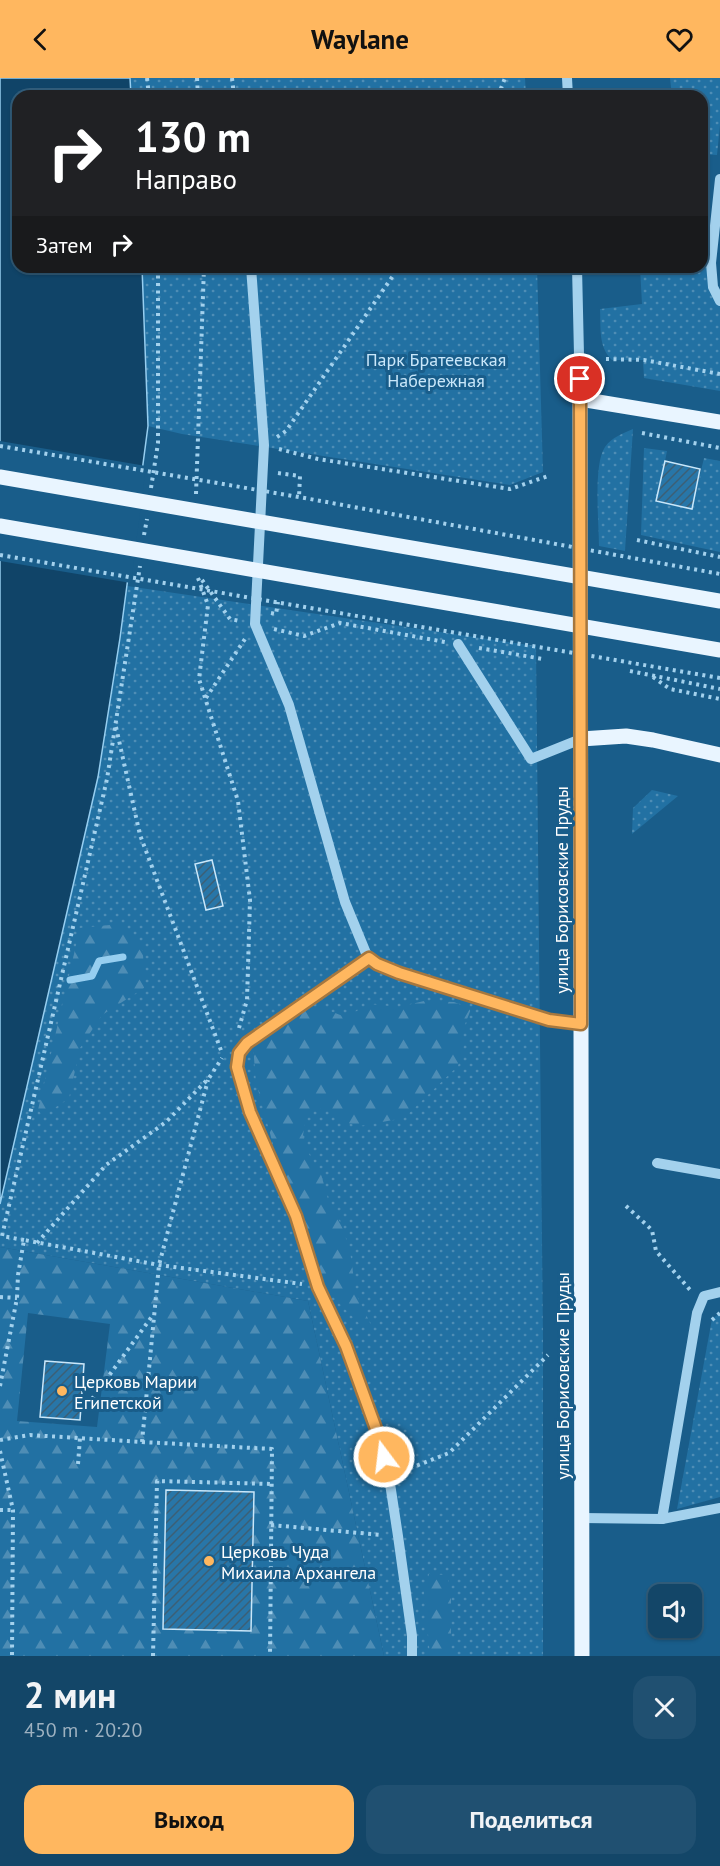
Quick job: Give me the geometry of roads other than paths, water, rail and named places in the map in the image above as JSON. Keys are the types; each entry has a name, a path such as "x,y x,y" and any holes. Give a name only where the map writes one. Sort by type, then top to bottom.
{"main road":[{"path":"580,399 720,422"},
{"name":"улица Борисовские Пруды","path":"580,399 582,1656"},
{"path":"0,477 720,601"},
{"path":"0,526 720,650"},
{"path":"581,739 627,736 720,755"}],"street":[{"path":"720,179 711,263 712,287 720,301"},
{"path":"251,273 264,445 255,624 289,705 345,902 369,958 399,973 538,1017 581,1024"},
{"name":"улица Борисовские Пруды","path":"577,273 580,399"},
{"path":"458,644 531,759 581,739"},
{"path":"369,958 247,1043 239,1053 237,1067 250,1112 296,1216 318,1287 346,1346 379,1437 398,1536 412,1636 411,1656"},
{"path":"657,1162 720,1174"},
{"path":"662,1519 697,1313 704,1296 720,1292"},
{"path":"582,1518 662,1519 720,1508"}],"waterway":[{"path":"70,980 92,976 99,961 123,957"}],"place":[{"name":"Церковь Марии Египетской","path":"62,1391"},
{"name":"Церковь Чуда Михаила Архангела","path":"209,1561"}],"park label":[{"name":"Парк Братеевская Набережная","path":"436,369"}]}
